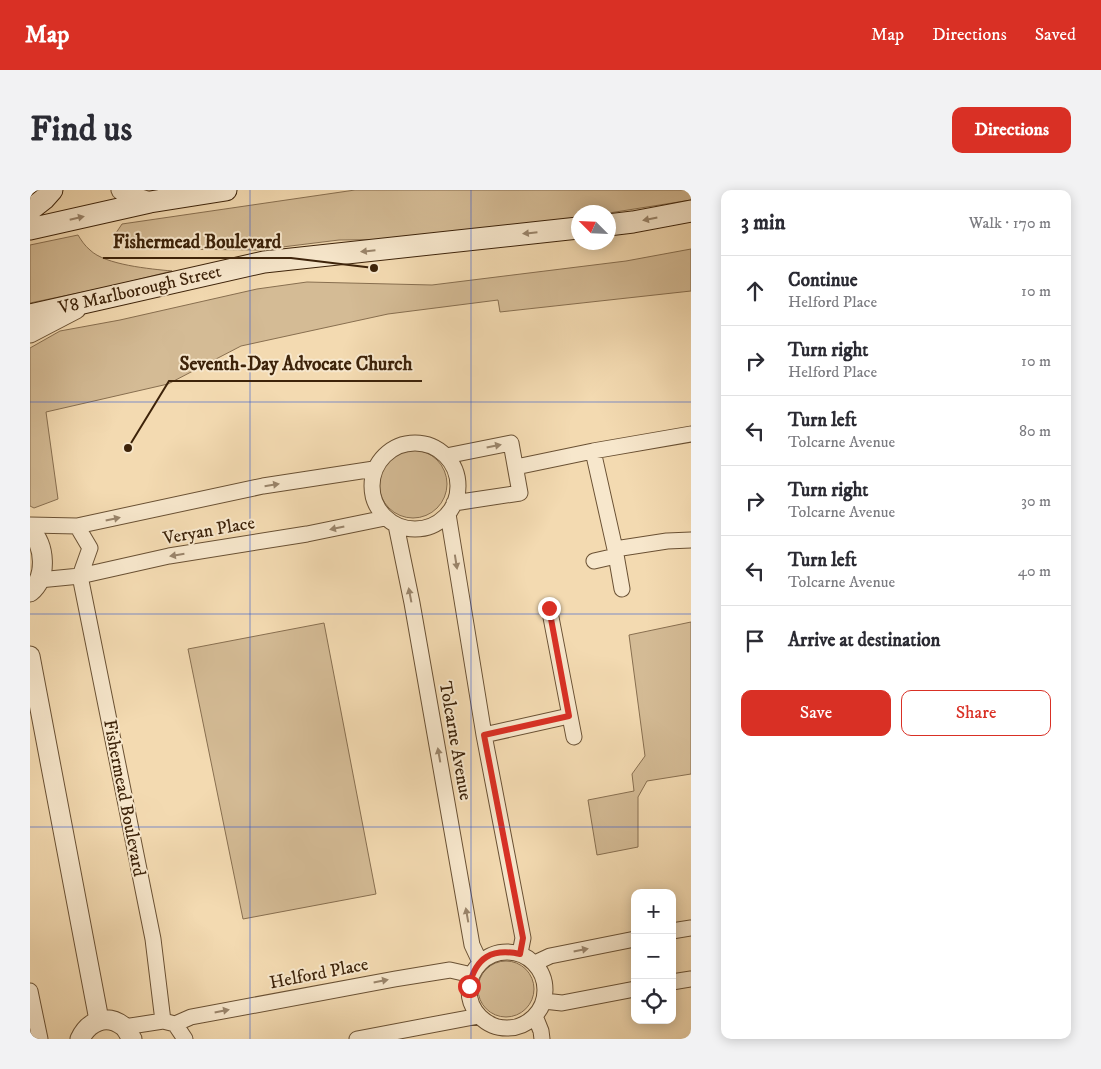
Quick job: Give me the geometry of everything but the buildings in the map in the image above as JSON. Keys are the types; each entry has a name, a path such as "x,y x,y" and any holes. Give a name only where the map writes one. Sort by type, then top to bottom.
{"main road":[{"path":"30,210 52,190"},
{"path":"30,229 150,202 226,190"},
{"path":"616,224 691,211"},
{"name":"V8 Marlborough Street","path":"30,315 264,262 571,229"}],"street":[{"path":"121,190 131,196 150,202"},
{"path":"30,333 90,301"},
{"path":"516,467 691,434"},
{"path":"390,522 375,505 371,481 374,469 384,455 406,443 418,442 430,445 446,456 453,466 457,478 458,491 451,509"},
{"name":"Veryan Place","path":"34,586 169,556 307,534 390,522 410,529 424,528 437,523 451,509 520,493 511,443 446,456"},
{"path":"593,452 622,589"},
{"name":"Veryan Place","path":"30,525 77,526 263,486 374,469"},
{"name":"Tolcarne Avenue","path":"451,509 484,735 523,938 520,954"},
{"name":"Tolcarne Avenue","path":"390,522 412,603 472,944 480,962"},
{"path":"77,526 90,548 80,576"},
{"path":"30,530 41,549 42,568 34,586"},
{"path":"594,561 615,552 667,541 691,540"},
{"name":"Fishermead Boulevard","path":"80,576 169,1022"},
{"path":"549,608 574,737"},
{"path":"30,656 99,1020"},
{"name":"Tolcarne Avenue","path":"484,735 569,716"},
{"path":"676,931 691,928"},
{"path":"535,963 550,956 631,940"},
{"path":"357,1039 489,1027 515,1027 526,1023 534,1016 544,1001 545,987 542,974 535,963 520,954 506,951 492,954 480,962 472,975 469,997 473,1007 489,1027"},
{"name":"Helford Place","path":"128,1033 192,1017 395,979 450,970 472,975"},
{"path":"676,981 691,979"},
{"path":"544,1001 562,1003 631,990"},
{"path":"30,991 40,1039"},
{"path":"534,1016 541,1031 542,1039"},
{"path":"76,1039 91,1024 99,1020 117,1022 128,1033"},
{"path":"169,1022 185,1039"}],"shaded area":[{"path":"355,190 691,190 691,200 616,212 616,205 571,205 571,219 429,239 339,240 258,250 170,249 136,245 116,233 122,224"},
{"path":"78,235 90,250 106,259 117,263 172,271 30,303 30,245"},
{"path":"691,249 691,291 500,312 498,300 388,314 241,346 168,384 46,412 58,499 34,508 30,506 30,348 60,331 120,320 257,289 307,282 432,285 626,261"},
{"path":"406,450 420,450 432,455 442,465 447,477 447,491 442,503 432,513 420,518 406,518 394,513 384,503 379,491 379,477 384,465 394,455"},
{"path":"691,622 691,774 647,781 638,797 638,847 597,855 588,800 634,791 632,774 645,756 629,635"},
{"path":"324,623 376,894 243,919 188,649"},
{"path":"500,961 512,961 526,969 534,983 532,1000 526,1009 512,1017 500,1017 490,1012 483,1005 478,995 478,983 483,973 490,966"}],"place":[{"name":"Fishermead Boulevard","path":"374,268"},
{"name":"Seventh-Day Advocate Church","path":"128,448"}],"route":[{"path":"469,986 472,975 480,962 492,954 506,951 520,954 523,938 484,735 569,716 549,608"}]}
